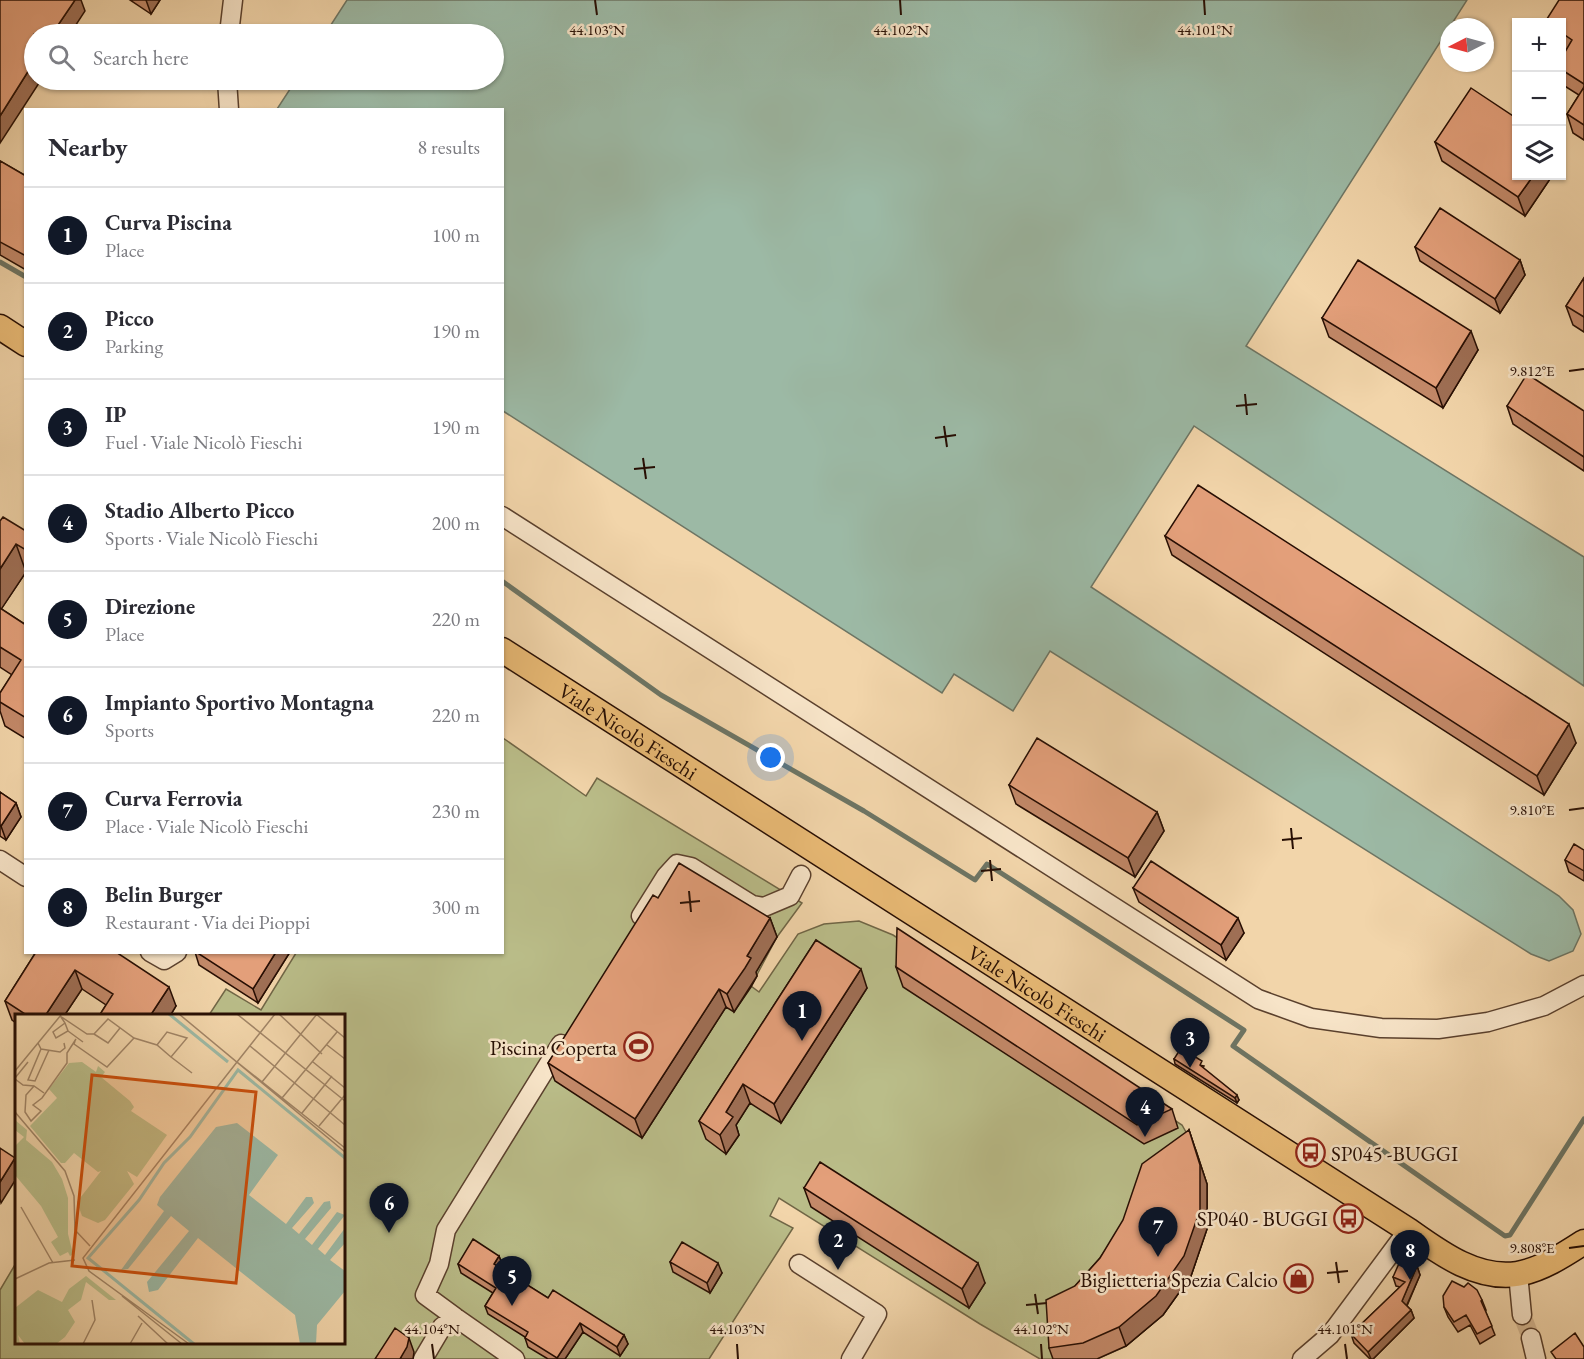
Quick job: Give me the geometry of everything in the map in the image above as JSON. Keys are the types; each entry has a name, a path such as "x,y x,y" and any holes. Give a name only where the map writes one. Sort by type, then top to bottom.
{"main road":[{"path":"0,327 24,343"},
{"name":"Viale Nicolò Fieschi","path":"504,651 1408,1230 1448,1258 1467,1266 1495,1273 1518,1274 1560,1257 1584,1242"}],"street":[{"path":"230,24 233,0"},
{"path":"228,90 229,108"},
{"path":"504,517 1258,999 1311,1018 1381,1028 1438,1029 1488,1022 1544,1006 1584,985"},
{"path":"0,860 24,876"},
{"path":"629,935 666,876 677,864 691,867 752,905 764,907 790,896 801,875"},
{"path":"154,954 164,960 174,954"},
{"path":"515,1359 425,1295 439,1264 446,1230 568,1033"},
{"path":"1302,1359 1330,1335 1408,1230"},
{"path":"799,1264 877,1314 851,1359"},
{"path":"1518,1274 1522,1315"},
{"path":"423,1359 442,1327 455,1317"},
{"path":"1531,1338 1536,1359"}],"green space":[{"path":"504,739 586,796 597,778 802,903 777,937 751,986 759,992 798,934 824,924 859,921 893,935 1182,1125 1196,1150 1207,1184 1207,1229 1191,1276 1163,1315 1126,1346 1097,1359 1040,1359 779,1198 770,1216 793,1228 709,1359 0,1359 0,1290 15,1265 15,1344 345,1344 345,1014 210,1014 226,989 261,1010 295,954 504,954"}],"shaded area":[{"path":"347,0 1467,0 1456,18 1440,18 1440,42 1246,346 1584,557 1584,686 1194,426 1091,587 1559,896 1573,910 1581,934 1573,951 1549,961 1531,954 1050,651 1013,711 954,674 942,693 504,412 504,108 278,108 289,90 504,90 504,24 331,24"}],"building":[{"path":"0,0 75,0 59,24 24,24 24,78 0,116"},
{"path":"1559,0 1584,0 1584,84 1566,73 1566,50 1572,40 1566,36 1566,18 1548,18"},
{"path":"1584,87 1584,125 1567,114"},
{"path":"1471,88 1512,115 1512,180 1530,180 1518,197 1435,142"},
{"path":"0,161 24,175 24,255 0,242"},
{"path":"1440,208 1520,260 1495,299 1415,247"},
{"path":"1358,260 1471,331 1436,388 1322,318"},
{"path":"1584,278 1584,317 1566,306"},
{"path":"1527,374 1584,411 1584,457 1507,406"},
{"path":"1198,485 1569,724 1537,776 1165,536"},
{"path":"3,517 24,530 24,549 16,544 0,569 0,521"},
{"path":"0,608 24,624 24,717 0,702 0,693 21,660 0,647"},
{"path":"1037,738 1157,812 1128,858 1009,785"},
{"path":"0,792 16,803 1,826 0,825"},
{"path":"1574,844 1584,850 1584,871 1565,860"},
{"path":"1151,861 1238,918 1221,945 1133,888"},
{"name":"Piscina Coperta","path":"679,863 770,918 747,956 751,958 745,968 727,994 719,989 635,1119 548,1063 653,895 658,898"},
{"path":"897,928 1172,1109 1137,1125 896,967"},
{"path":"816,940 861,969 774,1104 743,1084 726,1112 733,1117 720,1135 699,1121"},
{"path":"35,954 119,954 169,987 151,1014 100,1014 113,994 75,970 46,1014 25,1014 5,1001"},
{"path":"199,954 275,954 253,989"},
{"path":"1181,1048 1202,1061 1200,1065 1237,1095 1235,1098 1174,1059"},
{"path":"1189,1130 1200,1165 1200,1210 1184,1256 1156,1296 1119,1327 1083,1343 1049,1348 1046,1300 1075,1286 1100,1258 1123,1220 1142,1164"},
{"path":"0,1148 15,1158 0,1182"},
{"path":"820,1162 978,1263 962,1289 804,1188"},
{"path":"473,1239 499,1256 494,1264 548,1298 553,1290 624,1335 617,1347 580,1323 557,1358 525,1338 528,1332 485,1306 496,1288 458,1264"},
{"path":"682,1242 718,1263 707,1283 670,1262"},
{"path":"1401,1259 1417,1266 1402,1301 1411,1310 1368,1352 1351,1334 1405,1282 1393,1277"},
{"path":"1452,1281 1464,1287 1468,1283 1477,1290 1492,1326 1477,1334 1466,1315 1454,1322 1444,1307 1443,1296"},
{"path":"395,1328 409,1338 400,1359 375,1359"},
{"path":"1575,1333 1584,1347 1584,1358 1556,1359 1551,1352"}],"waterway":[{"path":"0,262 24,276"},
{"path":"504,582 661,695 864,811 975,880 987,864 1244,1030 1233,1046 1505,1236 1510,1235 1584,1119"}],"tunnel":[{"path":"1522,1315 1531,1338"}],"place":[{"name":"Curva Piscina","path":"802,1041"},
{"name":"Piscina Coperta","path":"638,1047"},
{"name":"IP","path":"1190,1068"},
{"name":"Stadio Alberto Picco","path":"1145,1137"},
{"name":"SP045 -BUGGI","path":"1310,1153"},
{"name":"SP040 - BUGGI","path":"1349,1218"},
{"name":"Impianto Sportivo Montagna","path":"389,1233"},
{"name":"Curva Ferrovia","path":"1158,1257"},
{"name":"Picco","path":"838,1270"},
{"name":"Biglietteria Spezia Calcio","path":"1299,1279"},
{"name":"Belin Burger","path":"1410,1280"},
{"name":"Direzione","path":"512,1306"}]}
